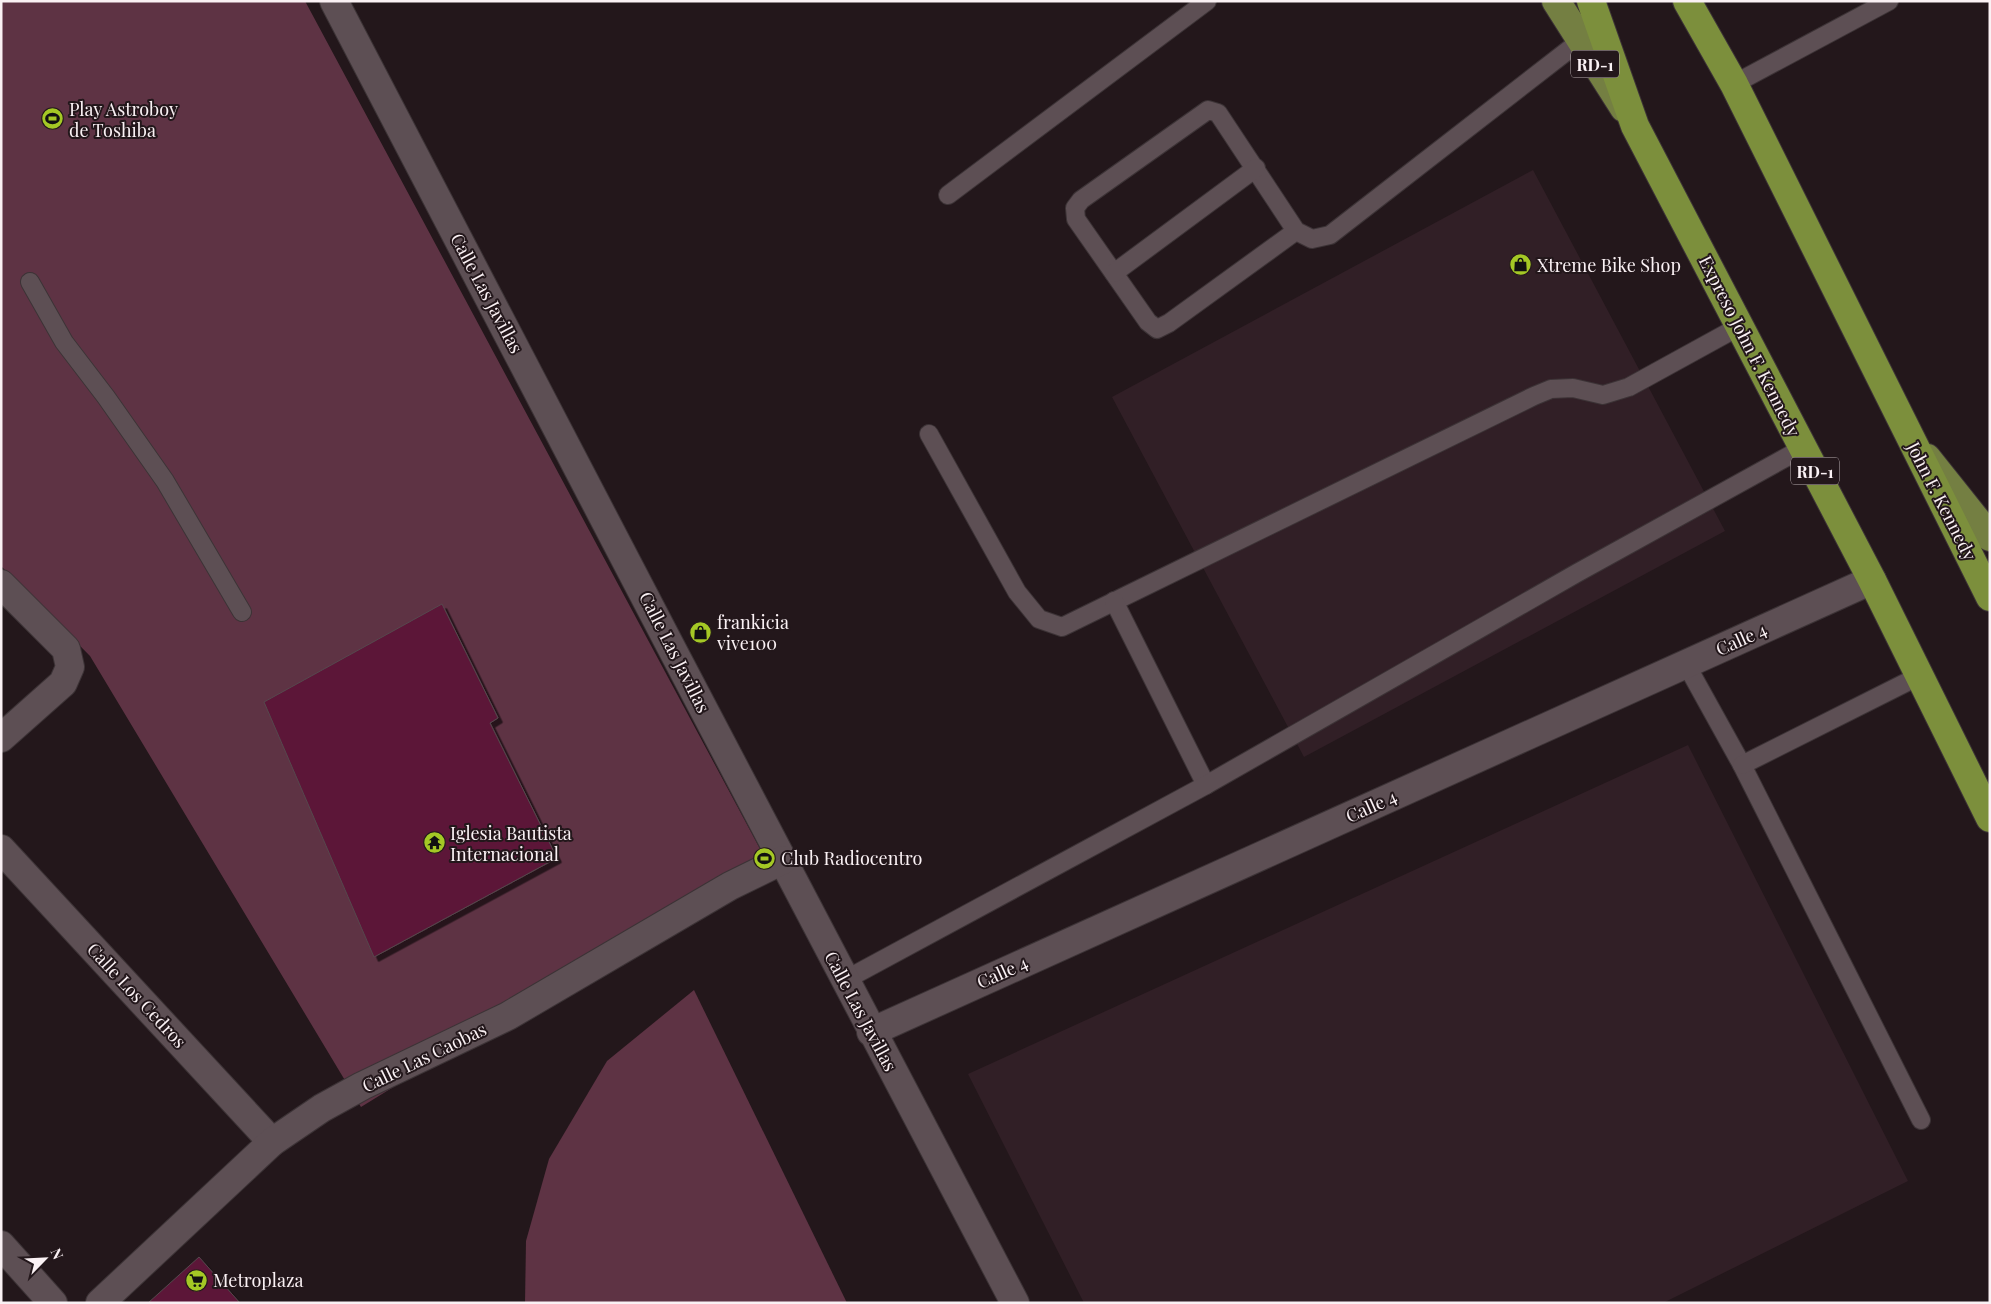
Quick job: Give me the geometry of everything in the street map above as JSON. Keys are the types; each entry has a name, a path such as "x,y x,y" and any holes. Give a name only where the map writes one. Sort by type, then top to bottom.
{"highway":[{"name":"Expreso John F. Kennedy","path":"1592,1 1635,126 1872,580 1990,818"},
{"path":"1687,1 1734,84 1907,432"},
{"name":"John F. Kennedy","path":"1907,432 1990,597"}],"main road":[{"name":"RD-1","path":"1556,1 1635,126"},
{"path":"1702,1 1734,84"},
{"path":"1907,432 1990,537"}],"street":[{"name":"Calle Las Javillas","path":"334,1 564,438 871,1032 1015,1303"},
{"name":"Calle 4","path":"871,1032 1872,580"},
{"path":"1,584 66,650 70,667 63,683 1,738"},
{"name":"Calle Los Cedros","path":"1,848 272,1142"},
{"name":"Calle Las Caobas","path":"100,1303 272,1142 330,1104 362,1086 508,1016 730,886 782,860"},
{"path":"1,1244 52,1303"}],"lane":[{"path":"948,195 1207,1"},
{"path":"1734,84 1889,1"},
{"path":"1296,231 1170,323 1157,329 1148,322 1076,219 1075,208 1081,200 1208,110 1218,113 1296,231 1312,239 1330,235 1580,41"},
{"path":"1114,273 1256,168"},
{"path":"30,282 64,342 106,397 165,481 242,612"},
{"path":"929,434 1017,592 1039,619 1062,626 1534,396 1551,389 1573,388 1603,395 1629,387 1740,326"},
{"path":"844,980 1206,785 1578,573 1803,448"},
{"path":"1114,601 1206,785"},
{"path":"1686,664 1742,765 1921,1120"},
{"path":"1742,765 1919,676"}],"shaded area":[{"path":"1,1 305,1 765,858 361,1107 90,656 1,566"},
{"path":"1533,170 1725,531 1304,757 1112,397"},
{"path":"1688,745 1908,1181 1663,1303 1084,1303 968,1074"},
{"path":"694,990 847,1303 525,1303 526,1241 549,1159 607,1061"}],"building":[{"path":"442,604 498,718 490,723 557,858 374,957 264,702"},
{"name":"Metroplaza","path":"199,1257 240,1303 148,1303"}],"place":[{"name":"Play Astroboy de Toshiba","path":"53,119"},
{"name":"Xtreme Bike Shop","path":"1521,265"},
{"name":"frankicia vive100","path":"701,632"},
{"name":"Iglesia Bautista Internacional","path":"434,843"},
{"name":"Club Radiocentro","path":"765,858"},
{"name":"Metroplaza","path":"197,1280"}]}
